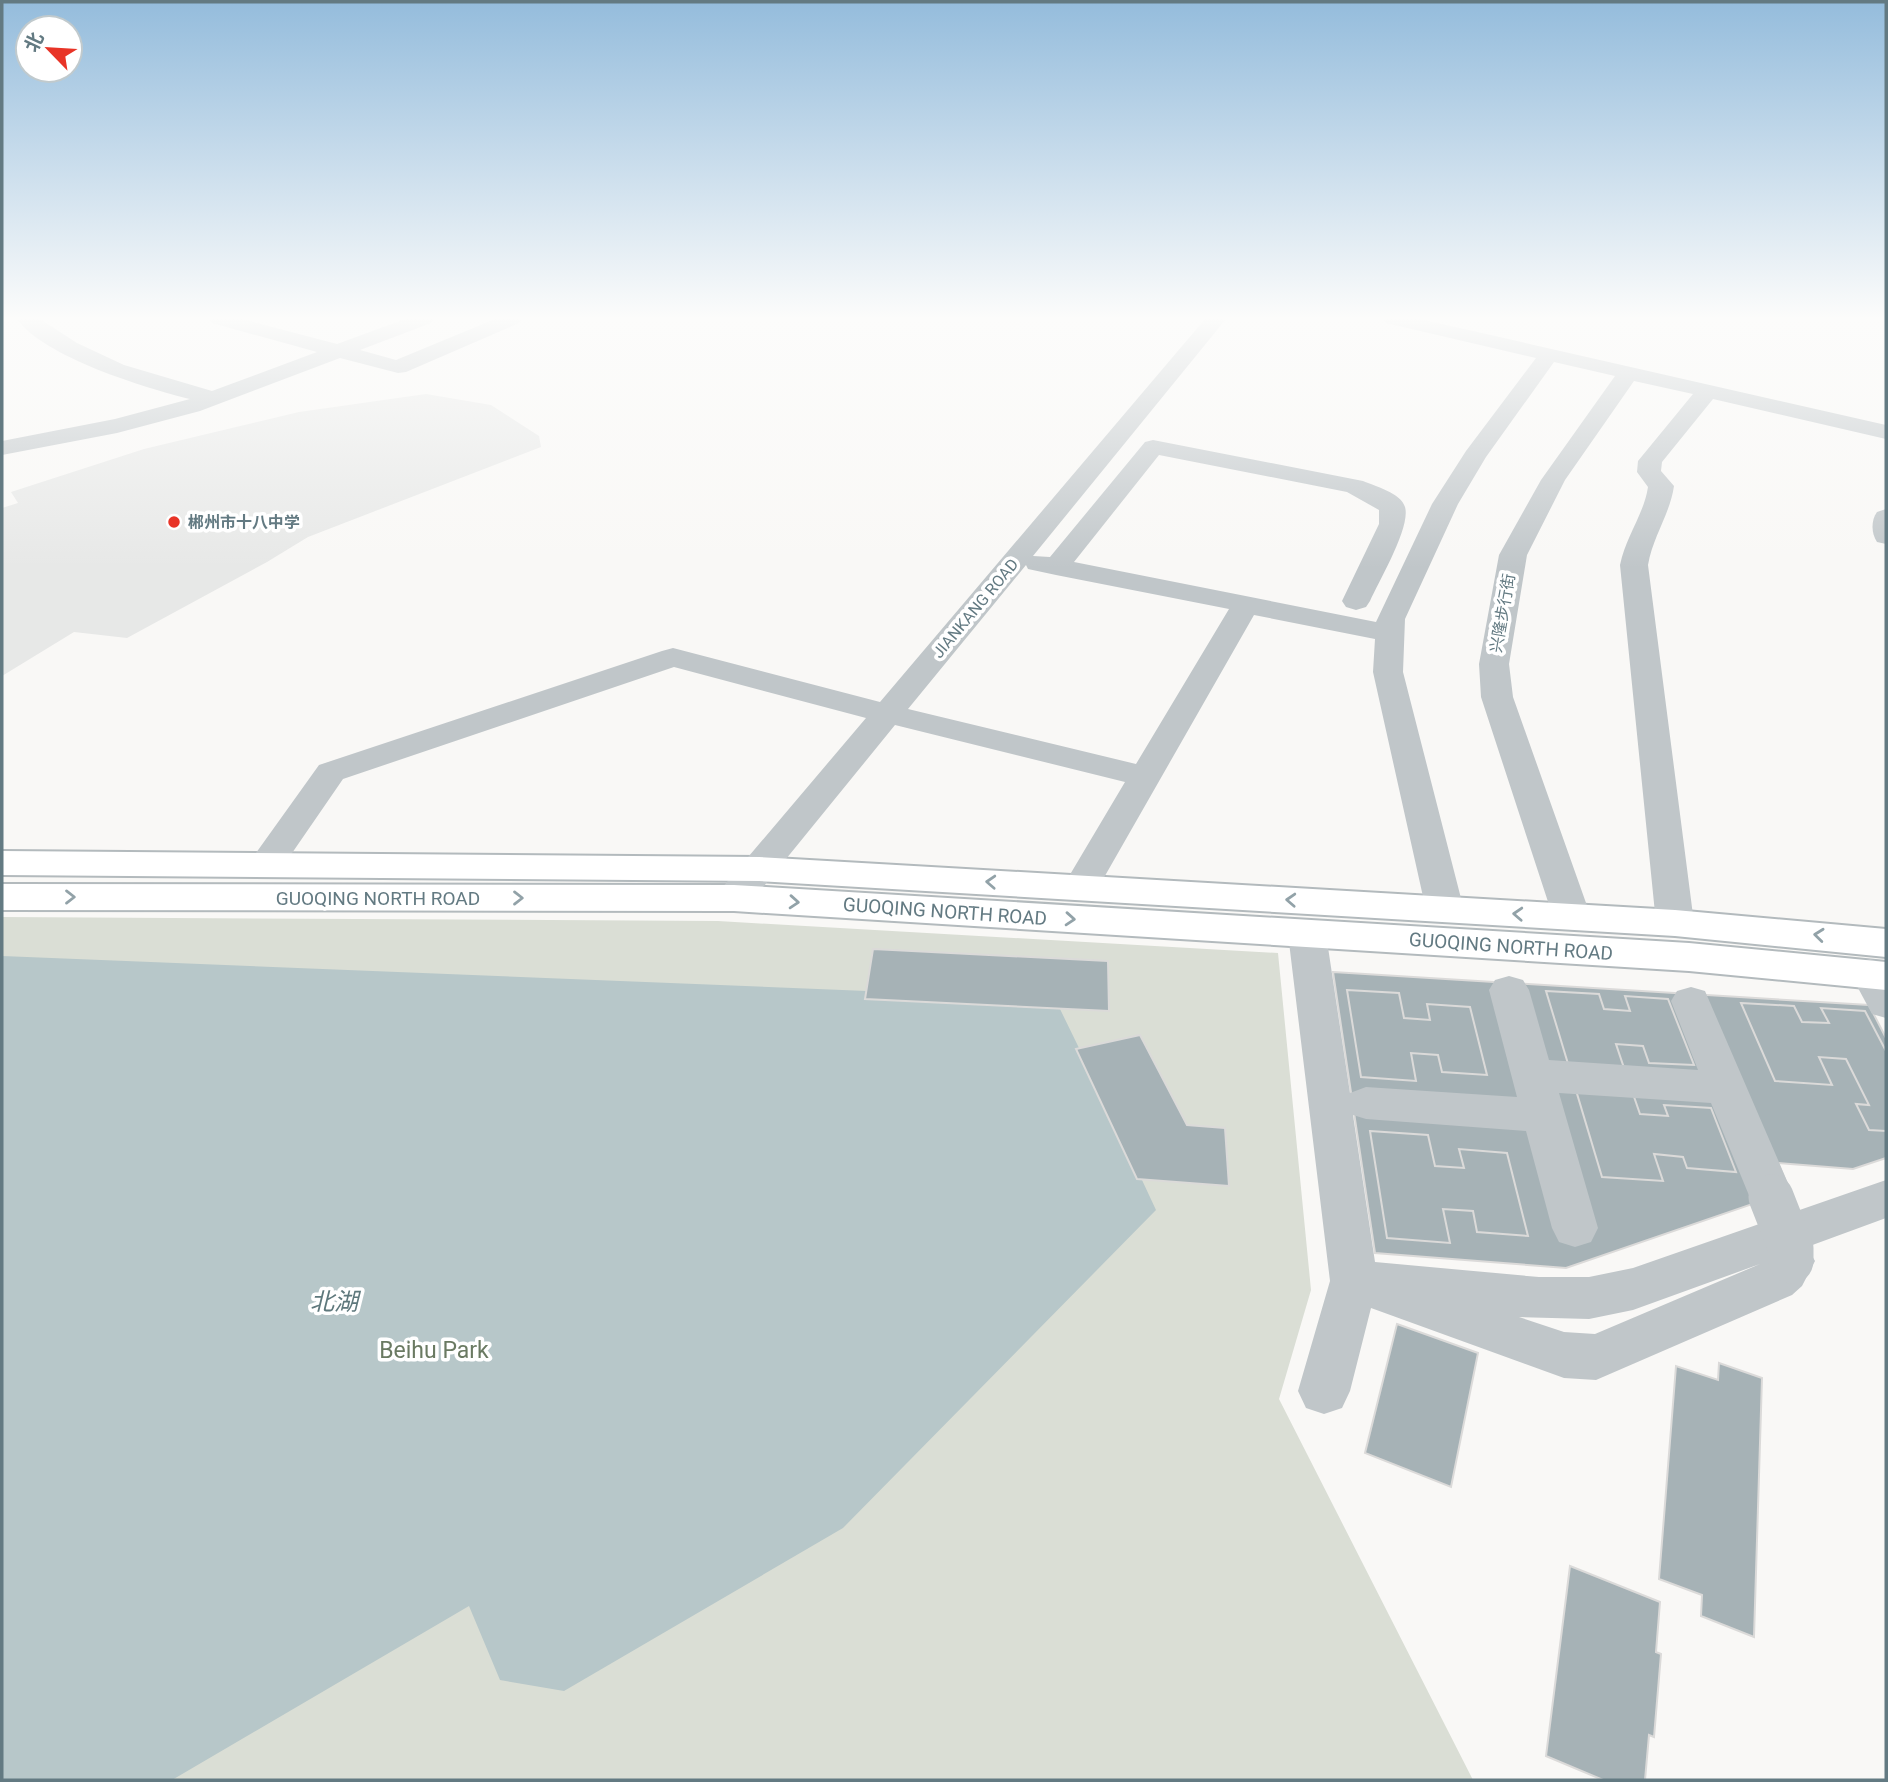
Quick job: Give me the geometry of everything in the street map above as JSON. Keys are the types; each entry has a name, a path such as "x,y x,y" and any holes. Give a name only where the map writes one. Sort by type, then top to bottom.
{"main road":[{"name":"GUOQING NORTH ROAD","path":"2,863 759,869 1675,923 1882,974"},
{"name":"GUOQING NORTH ROAD","path":"2,897 734,898 1689,957 1882,974"}],"street":[{"path":"2,448 129,423 201,402"},
{"name":"JIANKANG ROAD","path":"734,898 1147,402"},
{"path":"1445,910 1388,672 1391,618 1445,504 1475,456 1514,402"},
{"name":"兴隆步行街","path":"1572,917 1497,697 1494,664 1513,555 1553,480 1608,402"},
{"path":"1756,402 1886,432"},
{"path":"1056,566 1153,447 1354,486 1377,496 1392,507 1392,524 1356,601"},
{"path":"1886,517 1886,536"},
{"path":"1016,559 1390,633"},
{"path":"1080,888 1247,604"},
{"path":"266,864 331,772 673,657 888,713"},
{"path":"1307,934 1354,1281 1324,1391"},
{"path":"1509,990 1575,1228"},
{"path":"1354,1281 1563,1355 1596,1357 1775,1280 1785,1272 1791,1261 1791,1248 1691,1001"},
{"path":"1532,1075 1727,1088"},
{"path":"1366,1103 1543,1116"},
{"path":"1354,1281 1539,1298 1589,1298 1633,1289 1886,1199"}],"lane":[{"path":"1675,923 1634,565 1638,543 1659,499 1661,486 1648,472 1650,461 1699,402"},
{"path":"888,713 1146,777"}],"shaded area":[{"name":"郴州市十八中学","path":"368,402 474,402 491,405 539,436 541,447 308,537 127,638 74,632 2,676 2,508 18,503 11,492 144,449 299,412"}],"green space":[{"name":"北湖","path":"2,917 718,921 1278,953 1311,1290 1279,1399 1473,1780 2,1780"}],"water":[{"name":"北湖","path":"2,956 867,991 866,999 1060,1009 1079,1048 1076,1050 1137,1179 1142,1180 1156,1210 843,1528 564,1691 500,1680 469,1606 172,1780 2,1780"}],"building":[{"path":"873,949 1108,961 1109,1011 865,999"},
{"path":"1333,972 1869,1005 1886,1038 1886,1158 1853,1169 1778,1163 1790,1191 1566,1268 1375,1253"},
{"path":"1347,990 1399,993 1404,1018 1430,1020 1427,1004 1470,1007 1487,1075 1442,1072 1438,1055 1411,1053 1416,1081 1361,1077"},
{"path":"1546,991 1599,994 1604,1009 1630,1011 1625,996 1668,999 1694,1065 1649,1063 1643,1046 1616,1044 1625,1071 1569,1067"},
{"path":"1741,1003 1794,1006 1802,1022 1829,1023 1821,1008 1865,1011 1886,1051 1886,1131 1869,1130 1856,1104 1869,1105 1846,1059 1819,1057 1832,1085 1775,1081"},
{"path":"1140,1035 1187,1125 1225,1128 1229,1186 1137,1179 1076,1049"},
{"path":"1575,1087 1632,1091 1640,1114 1668,1116 1664,1105 1711,1108 1736,1172 1687,1168 1683,1157 1654,1154 1663,1181 1602,1177"},
{"path":"1370,1131 1428,1135 1435,1166 1464,1168 1459,1149 1507,1153 1528,1236 1477,1232 1473,1211 1443,1209 1450,1243 1387,1238"},
{"path":"1397,1324 1478,1353 1451,1487 1365,1453"},
{"path":"1719,1363 1762,1378 1754,1637 1701,1616 1702,1595 1659,1579 1676,1366 1718,1380"},
{"path":"1570,1566 1660,1602 1656,1652 1661,1654 1654,1737 1649,1735 1645,1780 1603,1780 1546,1756"}],"place":[{"name":"郴州市十八中学","path":"174,522"}],"park label":[{"name":"Beihu Park","path":"434,1350"}]}
